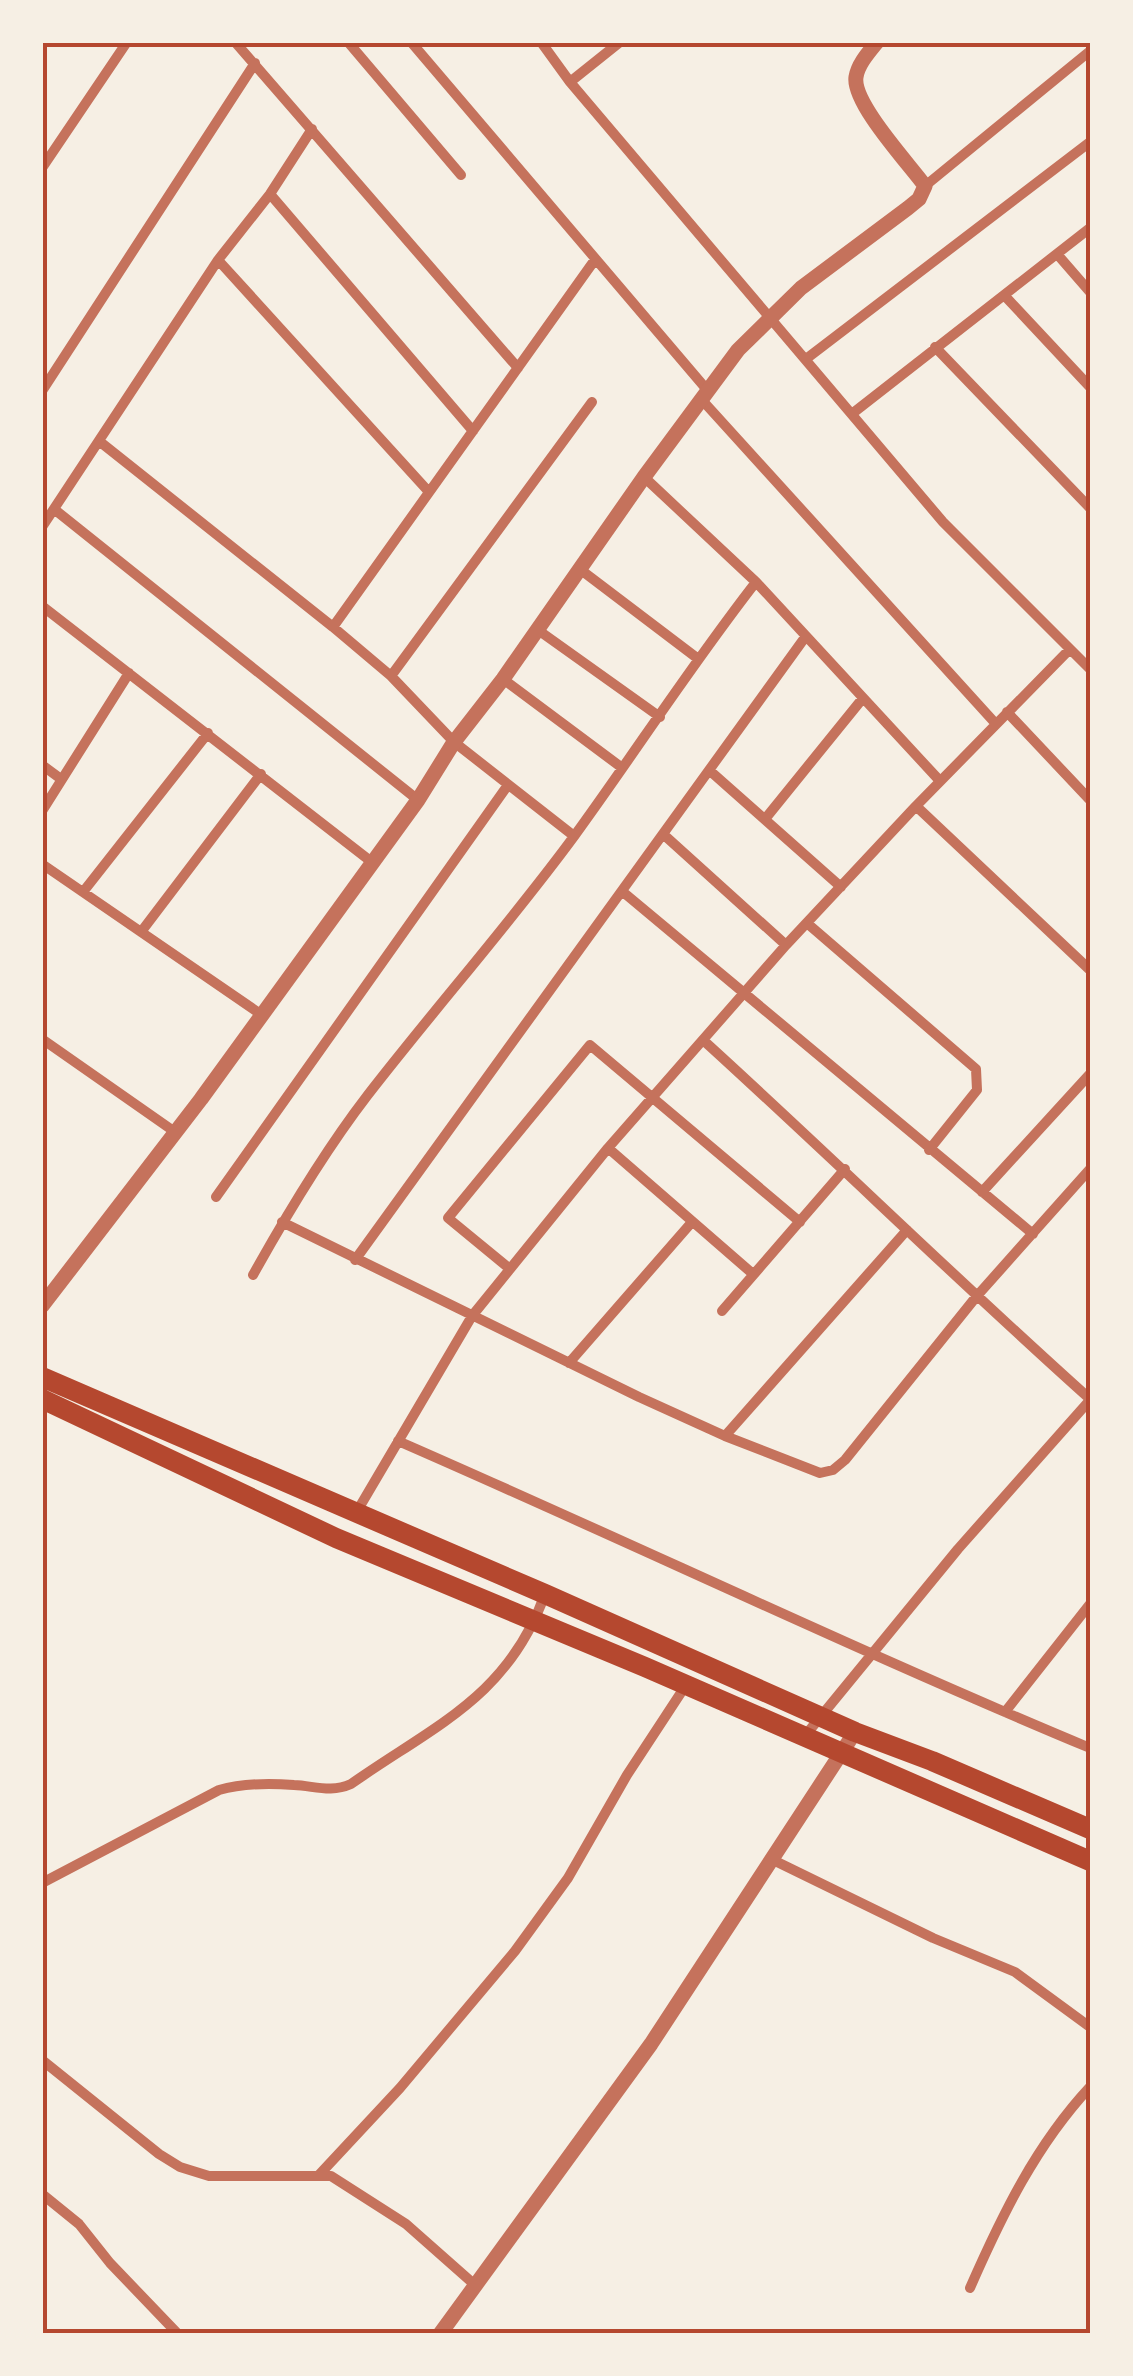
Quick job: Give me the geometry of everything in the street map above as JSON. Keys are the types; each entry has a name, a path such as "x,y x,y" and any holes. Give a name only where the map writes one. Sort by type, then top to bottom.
{"highway":[{"path":"42,1377 855,1732 1090,1829"},
{"path":"42,1399 336,1538 1090,1861"}],"street":[{"path":"42,168 127,42"},
{"path":"236,42 518,368"},
{"path":"348,42 462,175"},
{"path":"411,42 705,396 996,724"},
{"path":"542,42 570,82 943,522 1090,670"},
{"path":"570,82 620,42"},
{"path":"877,42 862,62 856,85 868,110 926,186"},
{"path":"42,1306 373,862 454,742 504,679 738,350 801,288 919,199 926,186 1090,51"},
{"path":"42,391 255,63"},
{"path":"42,527 218,260 270,194 312,129"},
{"path":"806,359 1090,142"},
{"path":"270,194 473,431"},
{"path":"853,413 1090,228"},
{"path":"1057,254 1090,292"},
{"path":"218,260 429,492"},
{"path":"332,627 594,261"},
{"path":"1004,294 1090,387"},
{"path":"935,347 1090,508"},
{"path":"392,676 592,402"},
{"path":"99,441 392,676 454,742 574,836"},
{"path":"644,477 756,582 940,781"},
{"path":"54,509 418,800"},
{"path":"581,570 697,658"},
{"path":"253,1275 282,1222 364,1099 574,836 660,717 697,658 756,582"},
{"path":"42,606 373,862"},
{"path":"538,630 660,717"},
{"path":"355,1260 806,636"},
{"path":"356,1514 472,1316 608,1148 786,945 1068,650"},
{"path":"42,811 129,673"},
{"path":"504,679 621,768"},
{"path":"765,820 862,698"},
{"path":"1008,712 1090,800"},
{"path":"83,892 208,733"},
{"path":"42,766 60,780"},
{"path":"709,770 841,888"},
{"path":"141,932 261,774"},
{"path":"216,1197 508,785"},
{"path":"916,806 1090,970"},
{"path":"663,834 786,945"},
{"path":"42,864 262,1014"},
{"path":"623,892 1033,1234"},
{"path":"808,924 976,1069 977,1090 929,1150"},
{"path":"42,1039 175,1132"},
{"path":"703,1040 1090,1399 958,1550 804,1737"},
{"path":"510,1269 448,1218 590,1045 800,1222"},
{"path":"982,1192 1090,1074"},
{"path":"608,1148 754,1274"},
{"path":"722,1311 845,1169"},
{"path":"282,1222 725,1436 820,1473 833,1470 845,1460 976,1297 1090,1169"},
{"path":"569,1363 692,1222"},
{"path":"725,1436 906,1230"},
{"path":"398,1441 870,1655 1090,1748"},
{"path":"42,1882 219,1790 267,1784 330,1790 351,1784 490,1686 514,1659 535,1622 545,1594"},
{"path":"1005,1712 1090,1604"},
{"path":"318,2176 400,2088 515,1951 568,1878 627,1775 686,1685"},
{"path":"440,2334 650,2044 855,1732"},
{"path":"771,1859 933,1938 1015,1972 1090,2027"},
{"path":"42,2060 180,2167 223,2177 331,2176 406,2224 475,2285"},
{"path":"970,2288 1034,2157 1090,2087"},
{"path":"42,2194 79,2224 110,2263 178,2334"}]}
